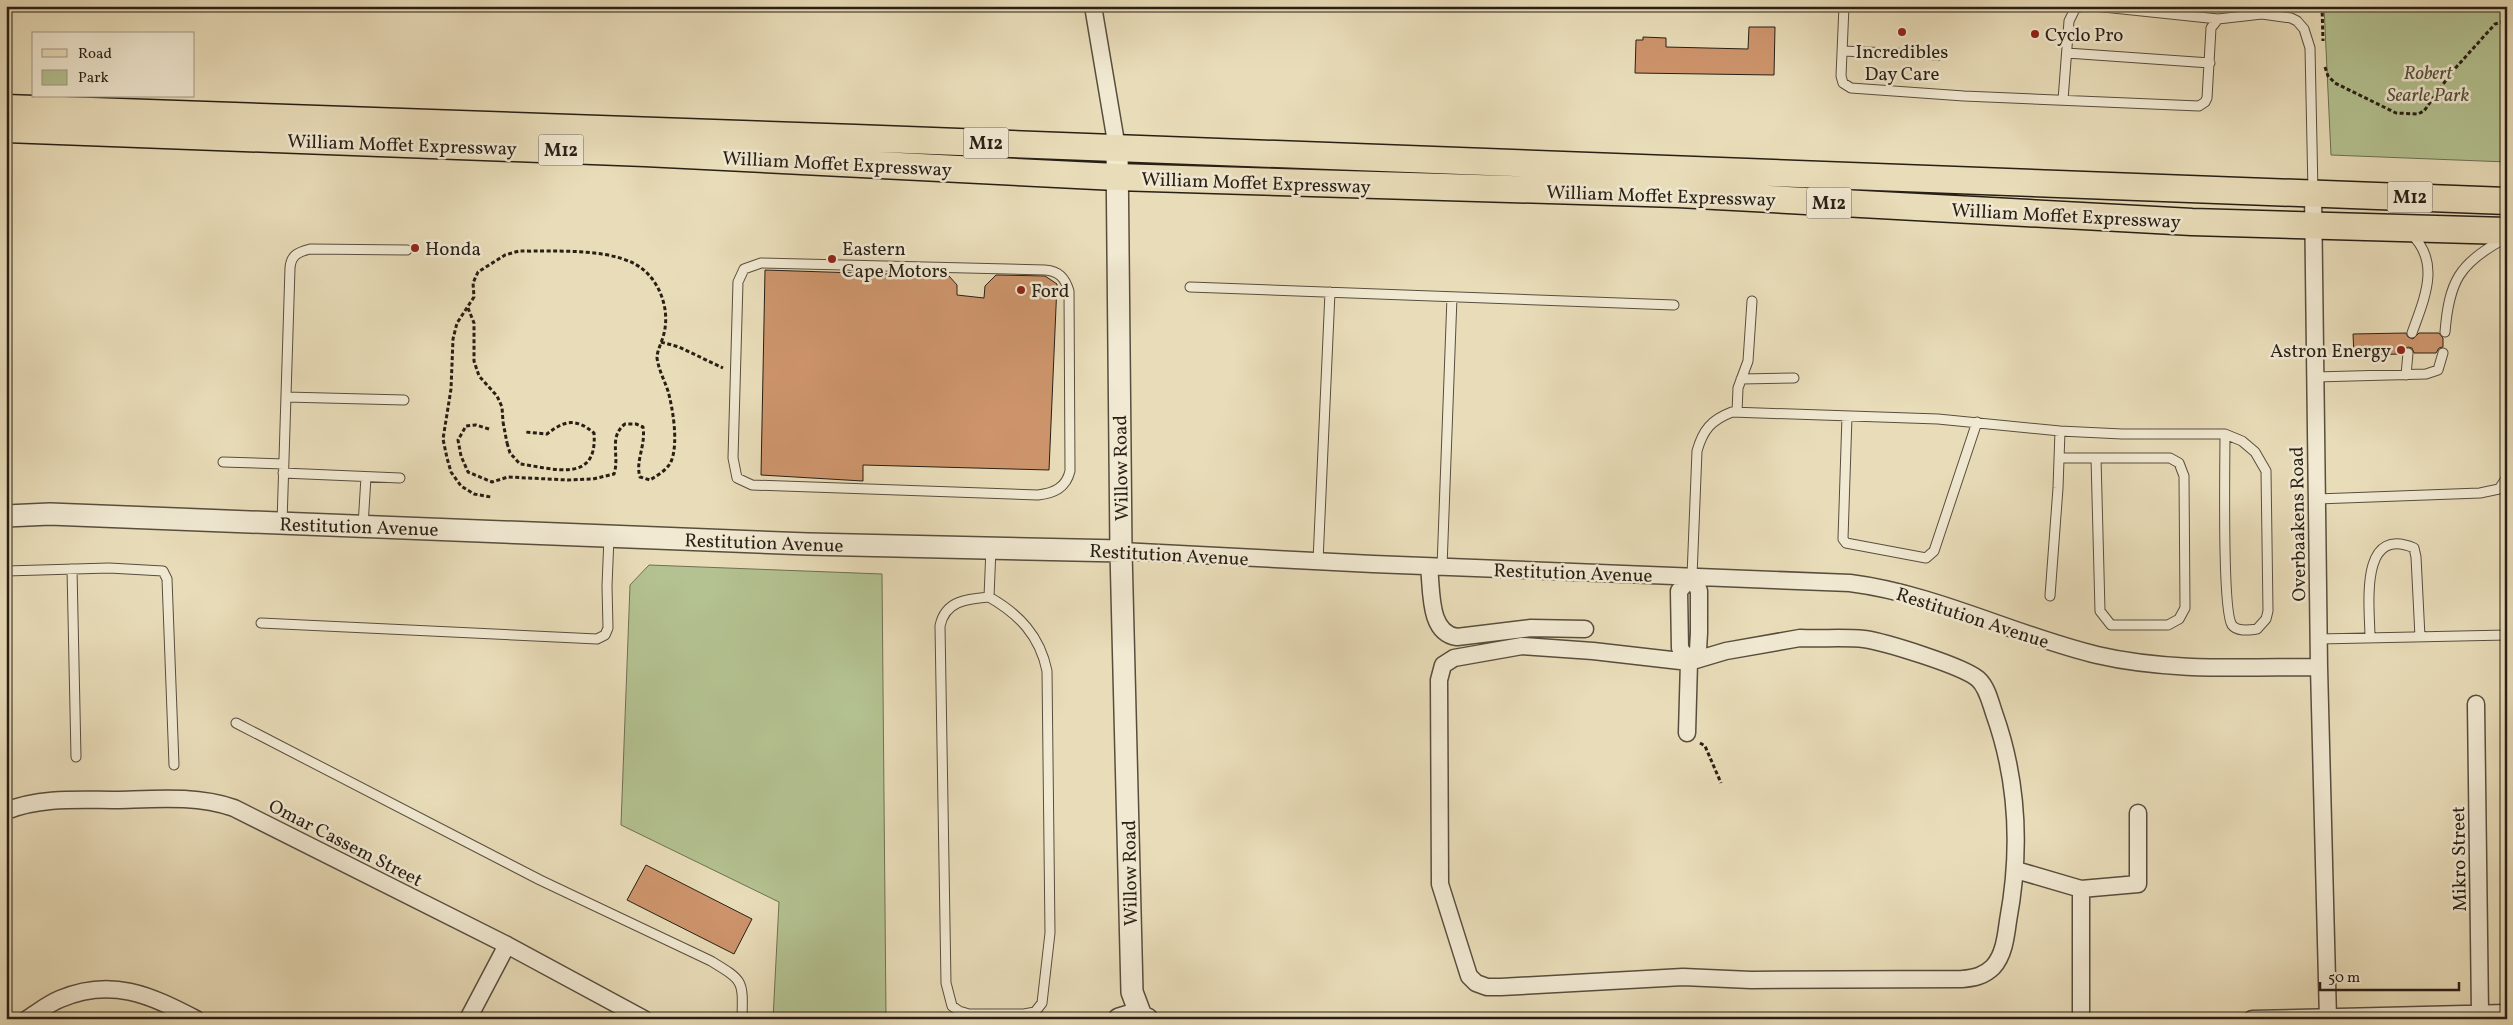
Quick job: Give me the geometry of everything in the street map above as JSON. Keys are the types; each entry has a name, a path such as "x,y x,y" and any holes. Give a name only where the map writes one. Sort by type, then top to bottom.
{"main road":[{"name":"William Moffet Expressway","path":"6,108 2507,201"},
{"name":"William Moffet Expressway","path":"6,129 645,153 1116,177 1678,194 2192,222 2313,224 2507,232"}],"street":[{"name":"Willow Road","path":"1093,6 1117,148 1121,551 1133,1017"},
{"name":"Overbaakens Road","path":"2313,193 2319,667 2328,1018"},
{"name":"Restitution Avenue","path":"6,516 50,514 808,544 1121,551 1436,567 1842,583 1878,587 1912,596 2072,649 2141,664 2170,667 2319,667"},
{"path":"1436,567 1438,626 1449,636 1457,637 1531,628 1584,629"},
{"path":"1687,733 1689,662 1698,650 1699,633 1699,591 1692,576"},
{"path":"1800,638 1864,639 1882,643 1970,674 1978,679 1986,691 2000,730 2011,773 2015,814 2016,870 2001,955 1994,966 1985,974 1974,978 1751,980 1683,977 1487,987 1476,983 1465,968 1440,884 1439,680 1441,671 1447,661 1464,656 1522,646 1593,651 1689,662 1726,651 1800,638"},
{"name":"Mikro Street","path":"2476,704 2480,1014"},
{"name":"Omar Cassem Street","path":"6,811 47,800 184,799 219,803 234,808 507,945 644,1019"},
{"path":"2016,870 2081,889 2138,884 2138,813"},
{"path":"2081,889 2081,1019"},
{"path":"468,1019 507,945"},
{"path":"27,1019 58,999 77,993 121,990 155,998 196,1019"},
{"path":"2252,1019 2507,1013"}],"lane":[{"path":"1844,6 1843,83 1851,88 2199,106 2206,102 2207,98 2211,28 2218,19"},
{"path":"2063,100 2071,14 2075,9 2082,6"},
{"path":"2094,6 2163,10 2218,19 2233,16 2233,6"},
{"name":"Overbaakens Road","path":"2233,16 2262,14 2291,18 2304,29 2310,48 2313,193"},
{"path":"1842,50 1939,55"},
{"path":"2067,53 2210,63"},
{"path":"2404,228 2421,246 2428,262 2429,284 2412,333"},
{"path":"2444,332 2450,290 2460,271 2479,254 2507,238"},
{"path":"282,523 290,268 296,254 310,249 407,250"},
{"path":"755,264 1053,271 1063,277 1069,291 1070,471 1068,479 1056,491 1038,495 746,484 737,478 733,466 735,372 738,282 744,270 755,264"},
{"path":"1190,287 1674,305"},
{"path":"1318,561 1330,292"},
{"path":"1436,567 1452,297"},
{"path":"1737,412 1738,388 1748,361 1752,301"},
{"path":"2315,377 2434,373 2441,365 2443,353"},
{"path":"2406,375 2408,354"},
{"path":"1741,379 1794,378"},
{"path":"286,398 404,400"},
{"path":"1692,576 1697,451 1701,436 1708,425 1719,417 1737,412 1977,422 2060,431 2225,434 2242,441 2255,452 2262,462 2266,476 2268,611 2262,626 2250,630 2234,628 2229,619 2225,434"},
{"path":"1847,416 1843,539 1846,543 1926,558 1934,551 1977,422"},
{"path":"2050,596 2060,431"},
{"path":"2059,458 2096,458 2170,458 2179,463 2184,476 2184,608 2179,619 2168,624 2110,625 2100,611 2096,458"},
{"path":"223,462 366,477 400,478"},
{"path":"363,526 366,477"},
{"path":"2317,499 2480,493 2498,488 2507,477"},
{"path":"261,623 596,639 605,635 608,628 609,536"},
{"path":"2370,638 2370,571 2377,552 2388,546 2403,545 2414,548 2416,557 2420,637"},
{"path":"989,597 991,548"},
{"path":"72,569 76,757"},
{"path":"6,570 163,571 167,579 174,765"},
{"path":"989,597 1018,616 1029,630 1044,655 1047,671 1049,953 1042,1003 1035,1012 1024,1014 969,1014 959,1011 949,1001 946,983 940,626 946,609 964,599 989,597"},
{"path":"2319,639 2507,635"},
{"path":"236,723 540,880 711,961 735,976 741,984 742,1019"}],"path":[{"path":"2322,6 2324,49"},
{"path":"2324,57 2328,76 2335,83 2396,113 2418,114 2424,111 2451,73 2495,24 2502,22 2507,25"},
{"path":"489,430 476,425 466,426 458,440 461,456 468,472 478,478 492,482 508,477 568,480 593,479 614,474 617,465 615,439 618,430 624,424 636,424 643,427 642,454 637,467 640,477 650,480 663,472 672,460 673,446 672,412 657,355 666,315 661,292 648,273 632,261 615,256 518,251 505,255 478,272 473,282 474,297 457,323 453,339 451,389 443,439 452,472 461,486 474,494 491,496"},
{"path":"468,308 474,323 474,361 479,376 497,396 502,407 503,422 510,453 520,464 564,471 580,468 590,458 595,445 594,433 585,425 574,422 559,424 547,434 525,432"},
{"path":"661,342 679,347 735,372"},
{"path":"1687,733 1692,741 1705,746 1721,783"}],"green space":[{"name":"Robert Searle Park","path":"2324,6 2507,6 2507,162 2331,155"},
{"path":"649,565 882,574 886,1019 773,1019 779,902 621,825 630,585"}],"building":[{"path":"1749,27 1775,27 1774,75 1635,73 1636,40 1643,40 1643,37 1666,38 1666,47 1748,49"},
{"path":"765,270 949,276 957,285 957,295 984,298 985,286 996,275 1045,276 1057,284 1049,470 863,465 863,481 761,475"},
{"path":"2406,333 2408,337 2413,339 2419,333 2439,333 2443,338 2443,347 2439,348 2436,353 2414,353 2412,348 2408,347 2403,349 2402,354 2354,355 2353,334"},
{"path":"646,865 752,919 734,954 627,900"}],"place":[{"name":"Incredibles Day Care","path":"1902,32"},
{"name":"Cyclo Pro","path":"2035,34"},
{"name":"Honda","path":"415,248"},
{"name":"Eastern Cape Motors","path":"832,259"},
{"name":"Ford","path":"1021,290"},
{"name":"Astron Energy","path":"2401,350"}]}
